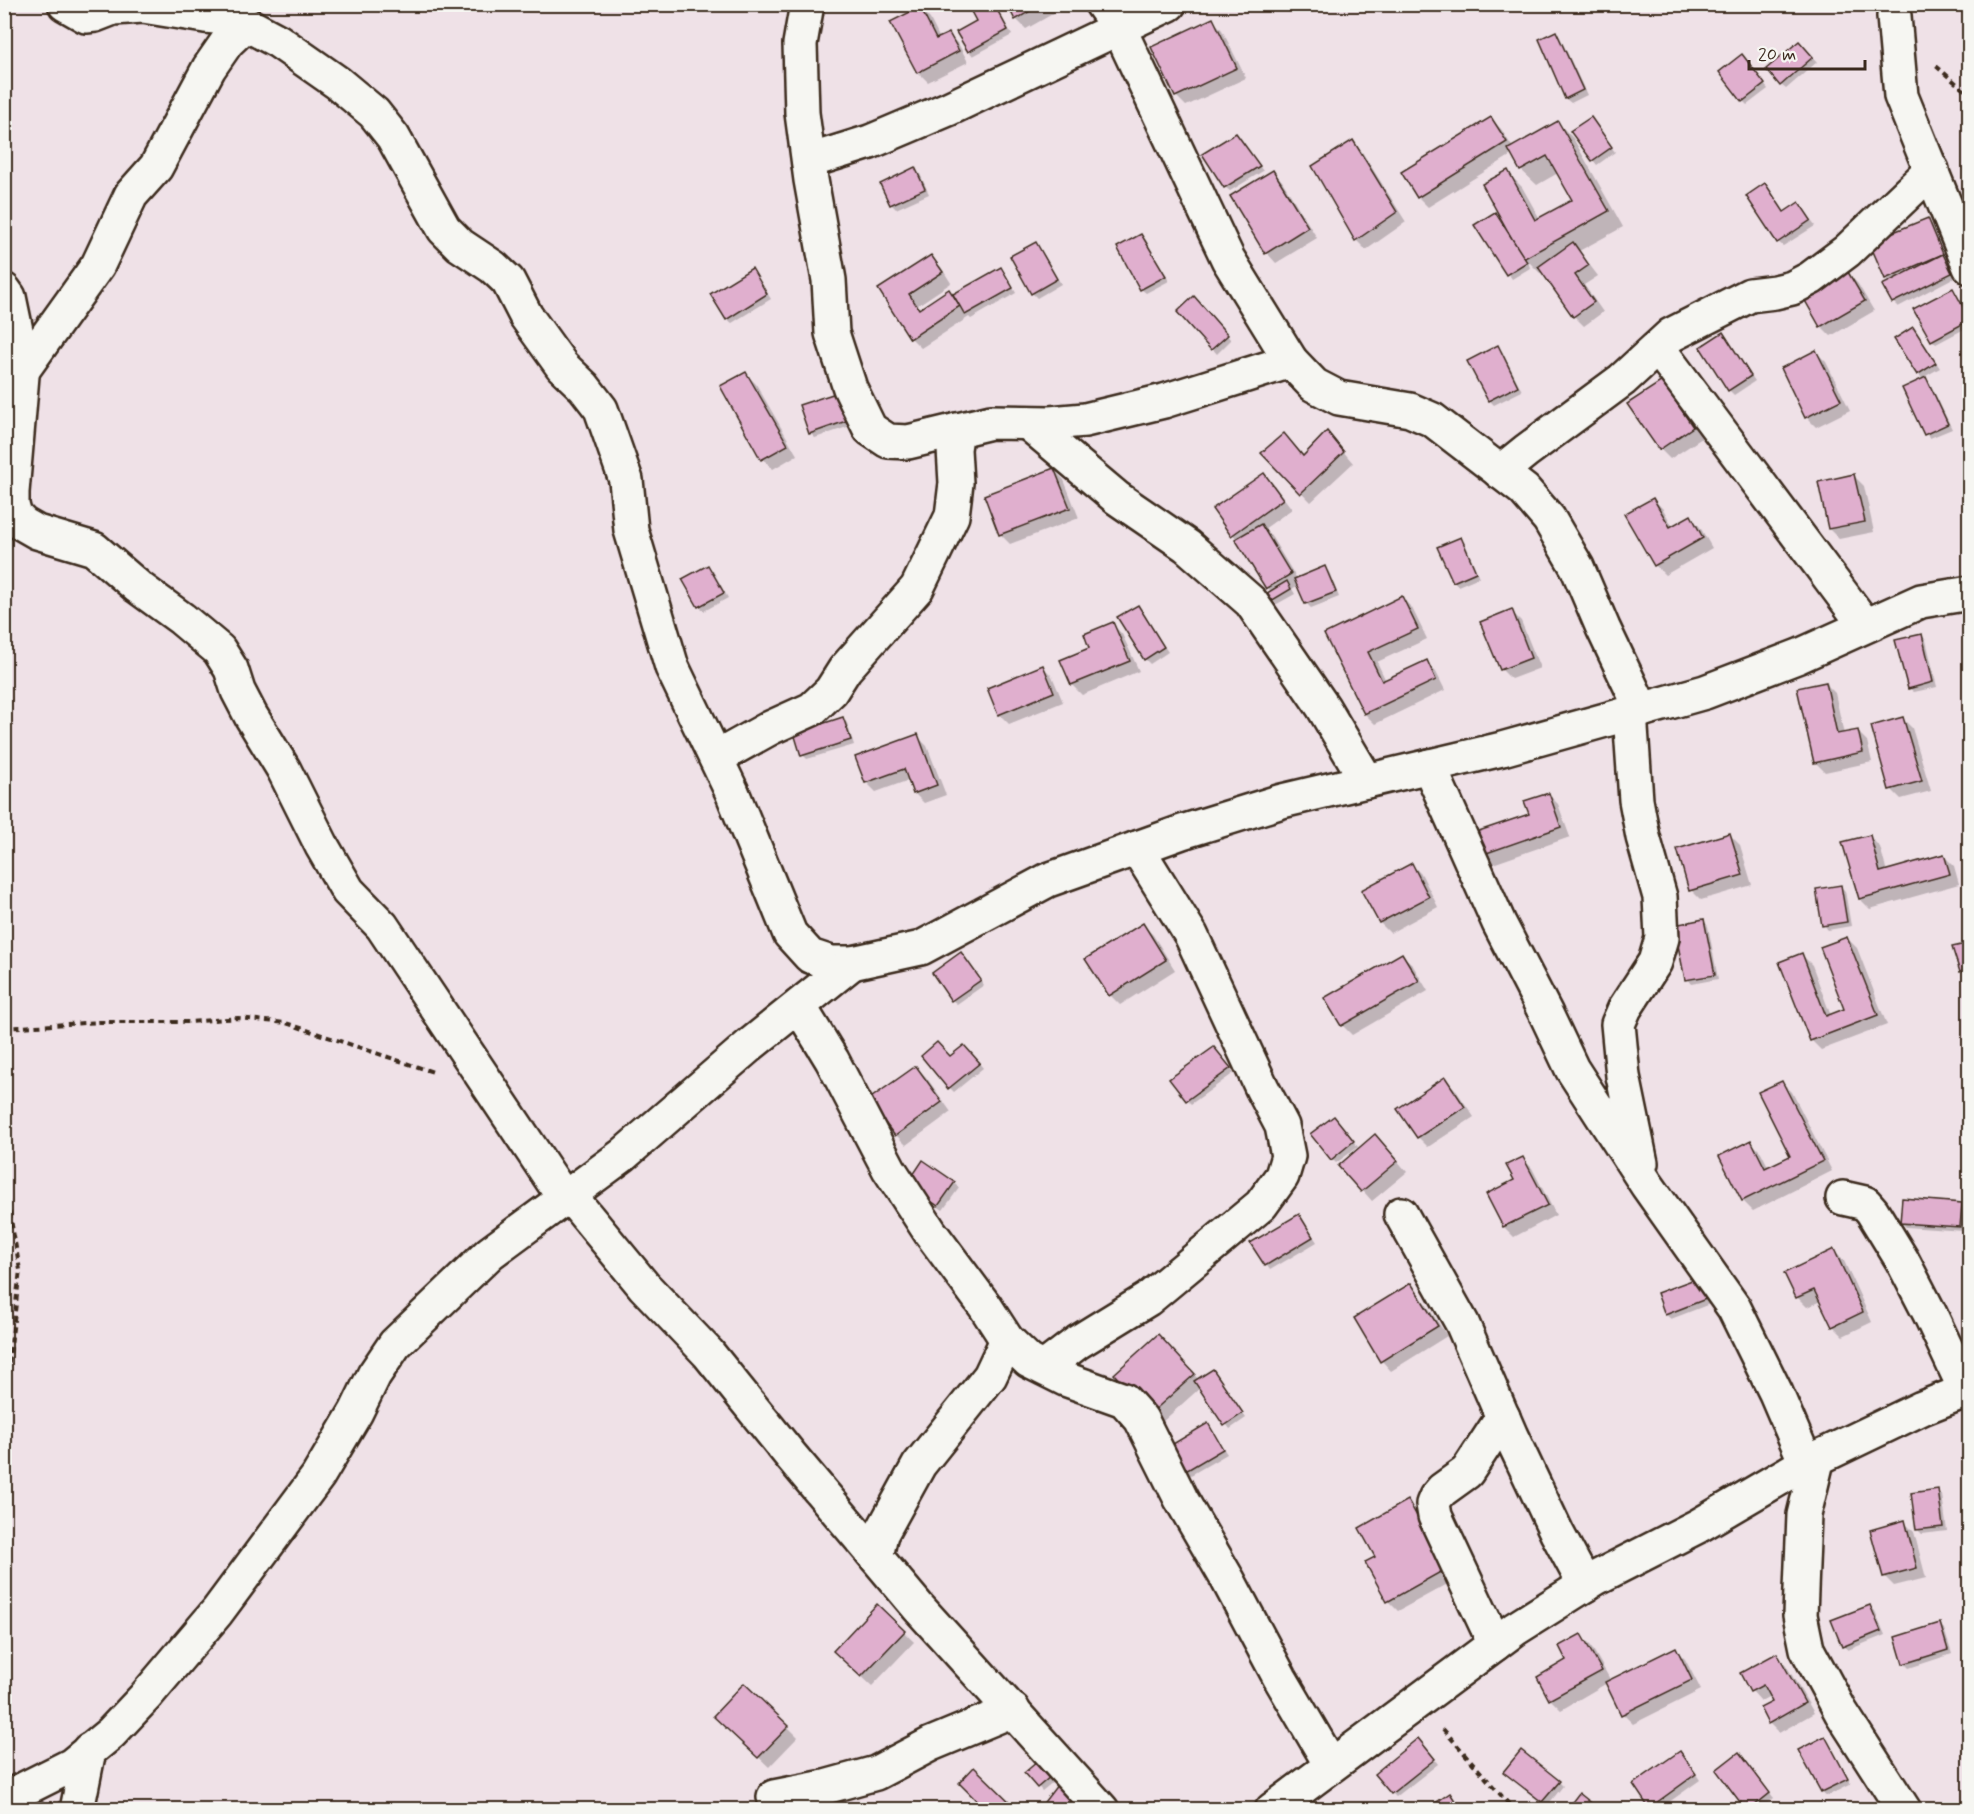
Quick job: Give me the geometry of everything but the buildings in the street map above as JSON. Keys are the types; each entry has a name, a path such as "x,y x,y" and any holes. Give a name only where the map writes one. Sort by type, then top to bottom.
{"street":[{"path":"65,4 86,16 113,8 143,6 237,19 286,47 338,83 374,113 393,136 444,229 460,245 494,267 508,281 526,316 562,366 584,387 601,409 626,480 631,530 672,667 732,792 790,934 810,956 831,963 852,963 921,948 1048,880 1182,832 1282,801 1502,749 1705,692 1799,656 1921,601 1970,593"},
{"path":"807,4 800,44 802,113 829,280 832,333 850,388 870,429 888,441 908,442 991,422 1050,423 1085,420 1164,401 1291,361"},
{"path":"809,161 870,142 948,110 1110,16 1170,4"},
{"path":"1110,16 1228,259 1291,361 1314,386 1339,398 1410,410 1433,420 1524,490 1549,519 1578,567 1636,712 1636,800 1643,837 1660,897 1662,938 1654,962 1625,1008 1618,1024 1623,1076 1645,1182"},
{"path":"1894,16 1901,96 1970,267"},
{"path":"22,371 98,265 131,195 156,167 209,68 227,42 246,24"},
{"path":"1500,472 1622,380 1671,335 1750,294 1792,288 1811,278 1846,251 1932,170"},
{"path":"4,290 9,297 23,364 12,505 15,516 37,532 94,549 138,587 219,650 231,669 238,691 251,716 284,770 322,846 348,891 382,926 492,1090 567,1196 644,1286 708,1353 790,1456 918,1607 1102,1809"},
{"path":"1658,348 1865,625"},
{"path":"1028,423 1116,498 1187,546 1251,602 1323,707 1367,781"},
{"path":"716,758 770,728 812,709 831,691 845,669 917,588 952,516 956,483 954,449 957,430"},
{"path":"1429,766 1499,923 1572,1069 1645,1182 1734,1308 1812,1460 1804,1515 1800,1615 1807,1649 1841,1712 1904,1809"},
{"path":"1044,1368 1078,1342 1148,1299 1262,1205 1282,1176 1288,1156 1282,1126 1191,935 1137,848"},
{"path":"4,1799 72,1765 111,1733 145,1697 217,1611 318,1476 356,1412 374,1375 395,1344 490,1252 623,1155 750,1045 852,963"},
{"path":"799,1006 832,1060 889,1169 930,1232 985,1306 1007,1340 1029,1361 1065,1379 1124,1400 1141,1419 1180,1499 1331,1765"},
{"path":"1272,1809 1515,1629 1585,1585 1698,1527 1812,1460 1922,1408 1968,1390 1902,1260 1872,1211 1865,1203 1843,1198"},
{"path":"1401,1214 1462,1323 1557,1533 1585,1585"},
{"path":"876,1557 881,1534 919,1465 990,1376 1007,1340"},
{"path":"1495,1644 1435,1516 1433,1504 1442,1490 1467,1473 1503,1417"},
{"path":"774,1797 825,1787 876,1773 931,1744 1012,1710"},
{"path":"77,1809 89,1750"}],"path":[{"path":"4,895 8,929 4,945"},
{"path":"4,1028 100,1022 189,1022 238,1018 286,1023 492,1090"},
{"path":"4,1181 20,1270 4,1403"},
{"path":"1417,1700 1514,1809"}]}
